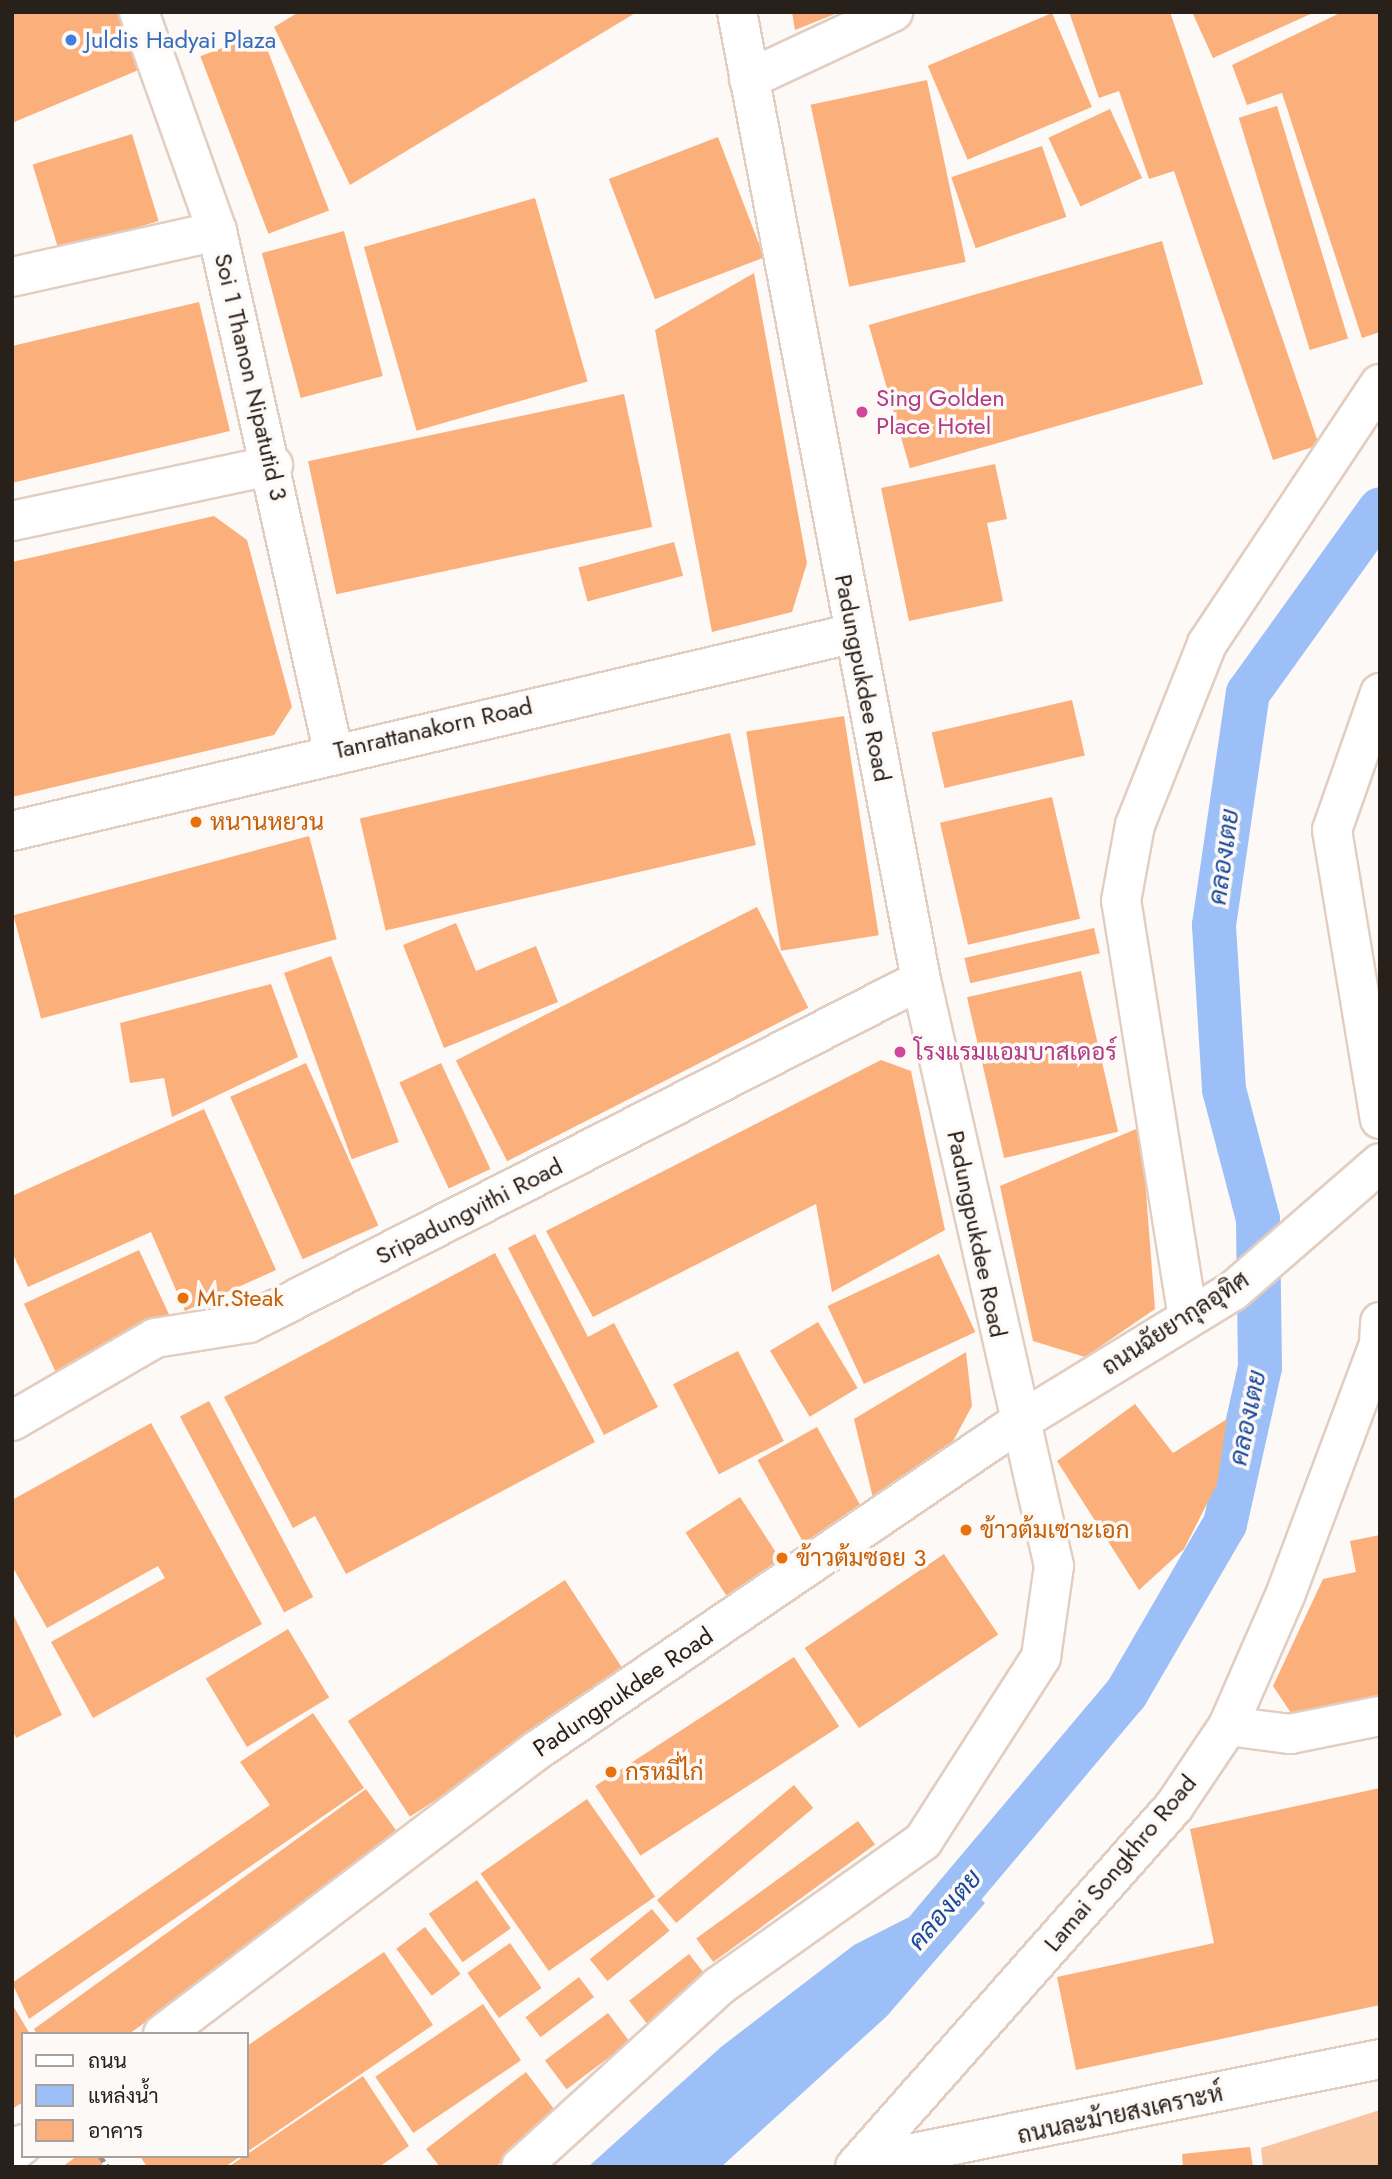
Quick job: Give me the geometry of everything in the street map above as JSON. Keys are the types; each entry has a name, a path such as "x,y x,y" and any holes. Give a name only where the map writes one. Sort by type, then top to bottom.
{"street":[{"name":"Soi 1 Thanon Nipatutid 3","path":"139,12 216,231 273,465 333,751"},
{"name":"Padungpukdee Road","path":"166,2032 536,1751 1019,1422 921,980 737,12"},
{"path":"750,79 893,12"},
{"path":"12,276 216,231"},
{"path":"1188,1318 1121,901 1135,825 1207,644 1380,384"},
{"path":"12,521 273,465"},
{"name":"Tanrattanakorn Road","path":"12,831 333,751 855,633"},
{"path":"1380,694 1332,830 1380,1119"},
{"name":"Sripadungvithi Road","path":"12,1421 155,1338 249,1323 921,980"},
{"name":"ถนนฉัยยากุลอุทิศ","path":"1019,1422 1233,1291 1366,1174"},
{"name":"Lamai Songkhro Road","path":"857,2165 1175,1805 1228,1726 1286,1593 1379,1344 1380,1322"},
{"path":"521,2167 719,1986 923,1841 1041,1657 1054,1566 1019,1422"},
{"path":"1228,1726 1290,1734 1380,1716"},
{"name":"ถนนละม้ายสงเคราะห์","path":"857,2165 991,2154 1380,2059"}],"shaded area":[{"path":"1380,2110 1380,2167 1263,2167 1261,2148"}],"water":[{"path":"955,1876 985,1903 887,2016 721,2167 588,2167 721,2047 854,1945 923,1910"}],"building":[{"name":"Juldis Hadyai Plaza","path":"12,12 117,12 141,69 12,123"},
{"path":"299,12 637,12 350,185 274,27"},
{"path":"792,12 840,12 795,30"},
{"path":"1069,12 1170,12 1319,445 1273,460 1174,171 1149,179 1119,91 1099,98"},
{"path":"1192,12 1315,12 1213,58"},
{"path":"1342,12 1380,12 1380,332 1362,338 1282,93 1247,105 1232,65"},
{"path":"1052,13 1092,107 968,160 928,66"},
{"path":"261,33 329,210 268,234 200,56"},
{"path":"927,80 966,262 849,287 811,105"},
{"path":"1277,106 1348,338 1310,350 1239,118"},
{"path":"1110,109 1142,178 1080,207 1048,138"},
{"path":"132,134 159,221 59,251 33,164"},
{"path":"718,137 764,257 655,299 609,179"},
{"path":"1042,146 1066,217 976,248 951,177"},
{"path":"535,198 588,382 417,431 364,247"},
{"path":"344,231 383,376 301,398 262,253"},
{"path":"1162,241 1203,384 910,468 869,325"},
{"path":"754,273 807,563 792,612 712,632 655,330"},
{"path":"199,302 230,431 12,483 12,346"},
{"path":"624,394 652,527 336,594 308,461"},
{"path":"995,464 1007,519 987,523 1003,601 909,621 881,488"},
{"path":"214,516 247,540 292,707 274,735 12,797 12,562"},
{"path":"674,542 683,576 587,601 578,568"},
{"path":"1072,700 1085,756 945,788 932,732"},
{"path":"844,716 879,935 781,951 746,731"},
{"path":"730,733 756,845 386,931 360,818"},
{"path":"1052,797 1080,919 968,945 940,823"},
{"path":"309,836 337,939 41,1019 13,915"},
{"path":"757,907 808,1008 507,1161 456,1060"},
{"path":"456,923 476,971 536,946 558,1002 444,1048 403,945"},
{"path":"1094,928 1100,953 970,983 964,958"},
{"path":"331,956 399,1142 352,1159 284,973"},
{"path":"1081,971 1118,1132 1004,1158 967,997"},
{"path":"271,984 298,1057 172,1117 164,1078 130,1083 120,1023"},
{"path":"881,1060 911,1071 945,1230 832,1292 816,1204 593,1317 546,1231"},
{"path":"306,1063 378,1226 303,1259 230,1097"},
{"path":"441,1063 490,1169 449,1188 399,1082"},
{"path":"204,1109 276,1270 185,1311 151,1232 28,1287 12,1252 12,1196"},
{"path":"1141,1127 1155,1309 1085,1357 1033,1341 1000,1186"},
{"path":"535,1234 588,1337 614,1323 658,1407 604,1435 508,1248"},
{"path":"139,1250 172,1320 56,1373 24,1304"},
{"path":"495,1253 595,1442 346,1574 315,1516 293,1528 224,1397"},
{"path":"939,1254 975,1332 864,1384 828,1306"},
{"path":"818,1322 858,1388 810,1417 770,1351"},
{"path":"738,1351 784,1441 719,1474 673,1384"},
{"path":"966,1352 972,1406 952,1443 873,1498 854,1419"},
{"path":"209,1401 313,1597 284,1613 180,1416"},
{"path":"1135,1404 1173,1453 1227,1419 1217,1484 1184,1549 1139,1590 1057,1461"},
{"path":"151,1423 262,1624 93,1718 51,1642 165,1578 158,1566 47,1628 12,1566 12,1500"},
{"path":"817,1427 868,1519 808,1552 758,1460"},
{"path":"740,1497 783,1563 729,1599 685,1532"},
{"path":"1380,1535 1380,1705 1297,1722 1273,1686 1323,1579 1356,1572 1350,1541"},
{"path":"944,1554 998,1634 859,1728 805,1648"},
{"path":"565,1580 627,1676 410,1817 348,1721"},
{"path":"12,1612 62,1715 16,1738 12,1729"},
{"path":"288,1629 329,1698 247,1747 206,1678"},
{"path":"794,1657 839,1727 640,1856 595,1786"},
{"path":"313,1713 364,1788 29,2019 12,1983 270,1805 240,1762"},
{"path":"794,1785 813,1808 676,1923 657,1900"},
{"path":"1380,1788 1380,2005 1076,2070 1057,1977 1214,1943 1190,1829"},
{"path":"366,1789 401,1837 132,2032 36,2032 34,2029"},
{"path":"587,1799 655,1896 549,1971 481,1874"},
{"path":"858,1821 875,1844 713,1962 696,1939"},
{"path":"477,1880 511,1928 463,1962 429,1914"},
{"path":"652,1909 670,1931 607,1981 590,1959"},
{"path":"425,1927 461,1974 432,1996 396,1949"},
{"path":"510,1943 542,1988 499,2018 467,1973"},
{"path":"384,1952 433,2025 248,2151 248,2045"},
{"path":"689,1954 709,1980 649,2027 629,2001"},
{"path":"579,1977 594,1997 541,2037 525,2017"},
{"path":"12,2004 29,2032 21,2032 21,2103 12,2109"},
{"path":"483,2004 521,2060 413,2133 375,2077"},
{"path":"608,2013 630,2042 567,2089 545,2061"},
{"path":"526,2072 560,2117 495,2167 440,2167 426,2149"},
{"path":"363,2076 409,2146 379,2167 228,2167 241,2158 248,2158 248,2154"},
{"path":"1250,2147 1253,2167 1183,2167 1182,2154"},
{"path":"74,2158 98,2158 104,2167 62,2167"},
{"path":"141,2158 238,2158 225,2167 147,2167"}],"waterway":[{"name":"คลองเตย","path":"927,1930 1126,1694 1225,1524 1260,1367 1258,1219 1224,1089 1214,925 1248,693 1380,509"}],"place":[{"name":"Juldis Hadyai Plaza","path":"71,40"},
{"name":"Sing Golden Place Hotel","path":"862,412"},
{"name":"หนานหยวน","path":"196,822"},
{"name":"โรงแรมแอมบาสเดอร์","path":"900,1052"},
{"name":"Mr.Steak","path":"183,1298"},
{"name":"ข้าวต้มเซาะเอก","path":"966,1530"},
{"name":"ข้าวต้มซอย 3","path":"782,1558"},
{"name":"กรหมี่ไก่","path":"611,1772"}]}
